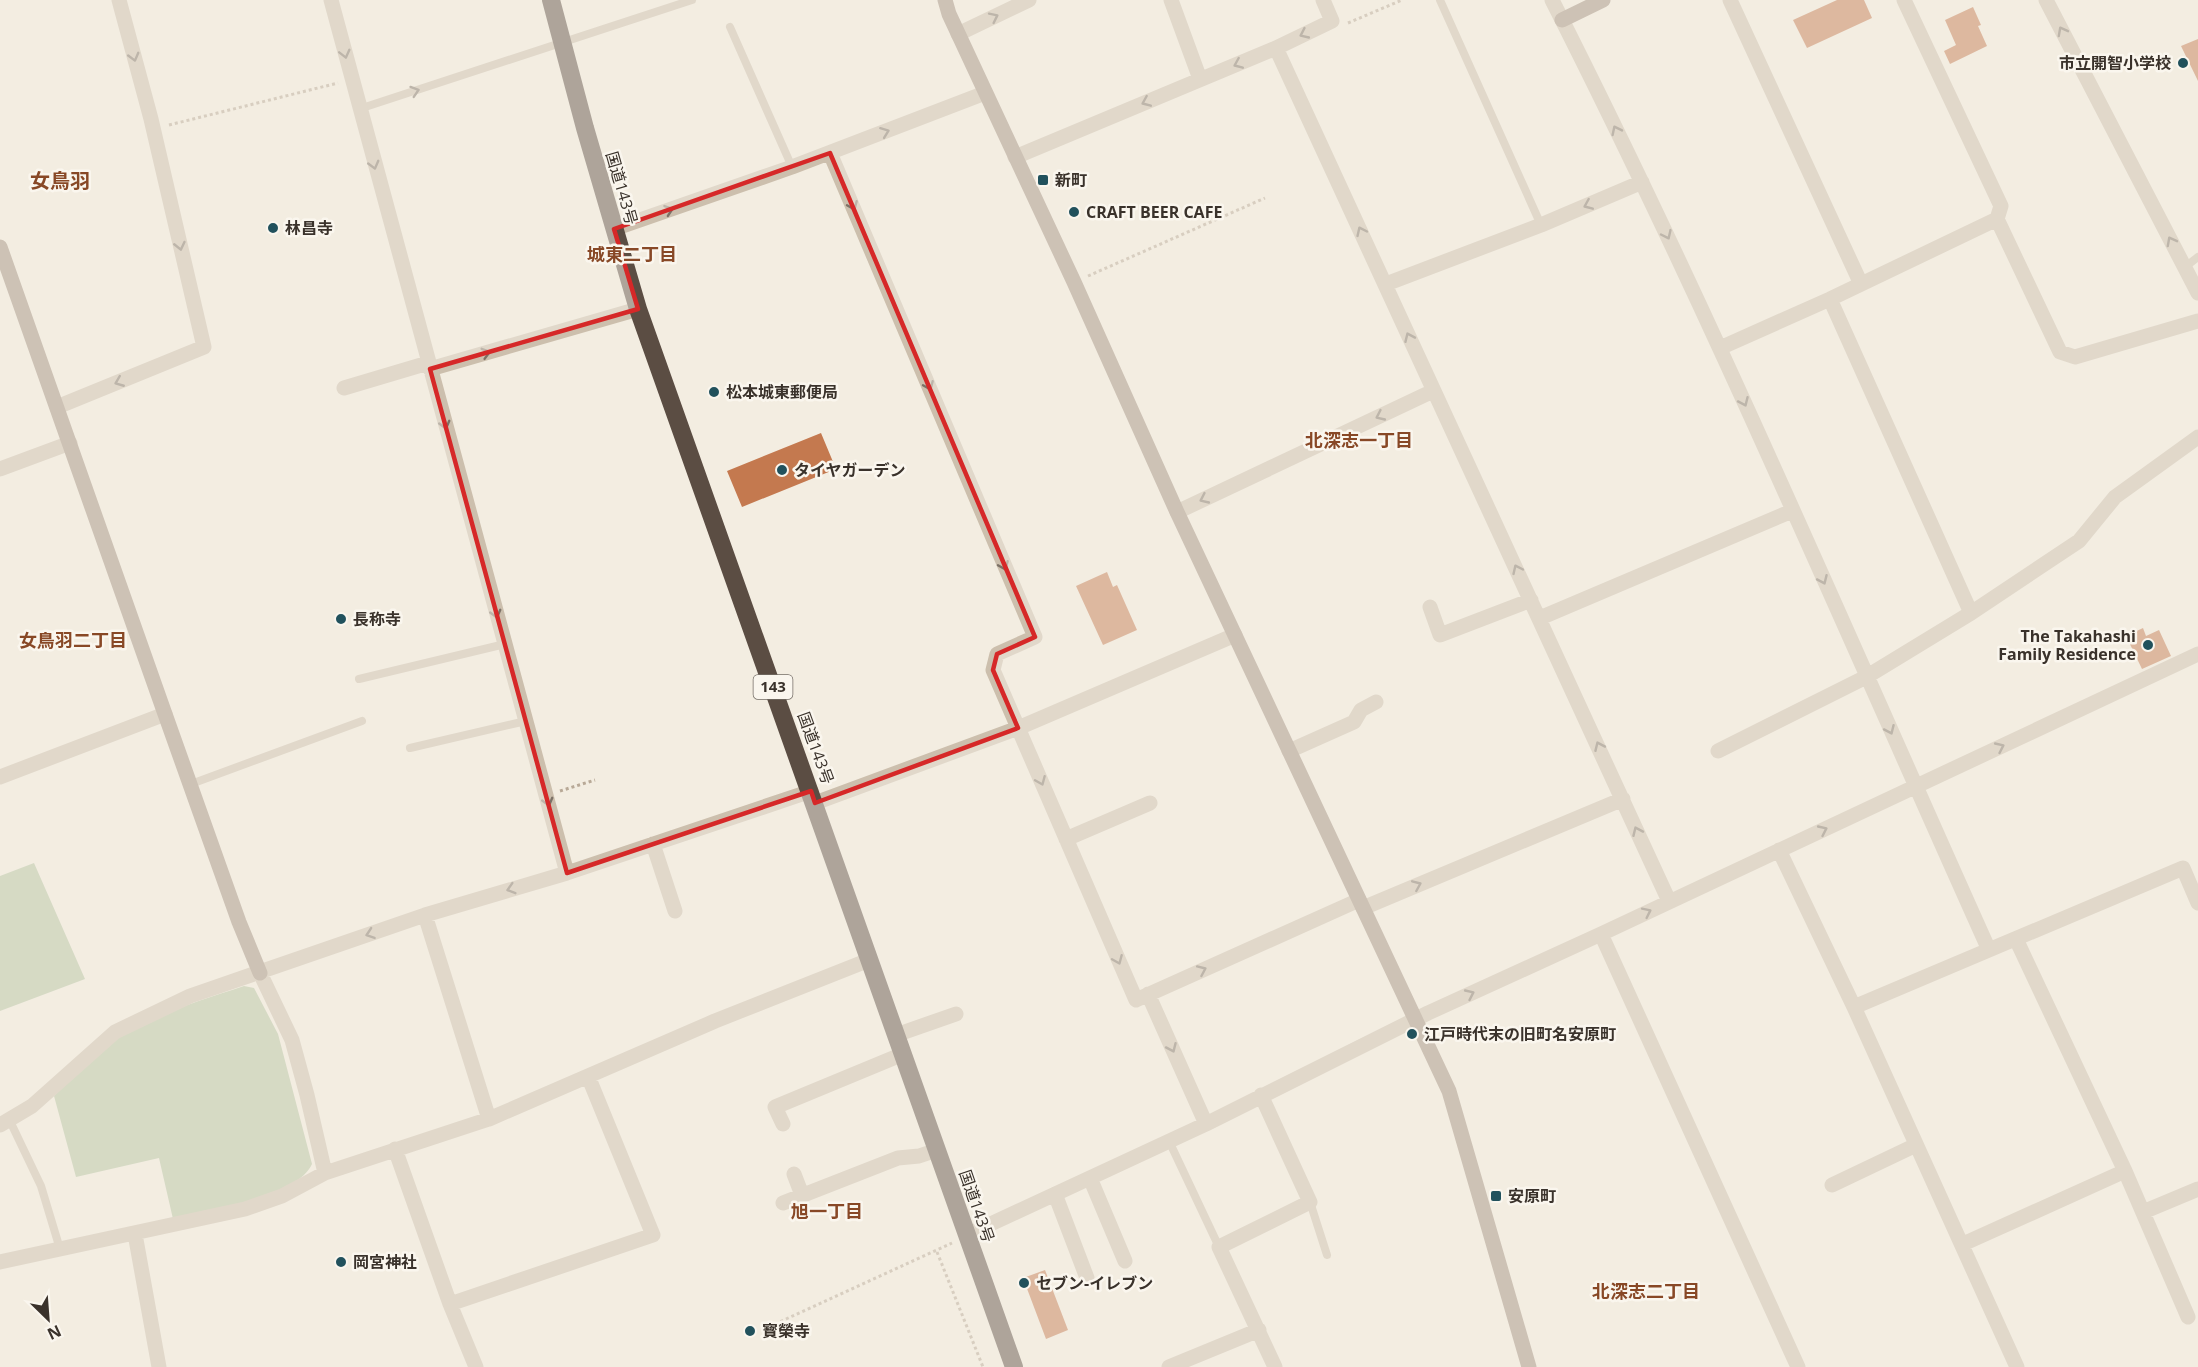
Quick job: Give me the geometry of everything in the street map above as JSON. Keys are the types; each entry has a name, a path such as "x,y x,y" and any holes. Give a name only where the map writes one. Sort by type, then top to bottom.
{"highway":[{"name":"国道143号","path":"552,0 638,309 1014,1367"}],"street":[{"path":"57,407 204,347 153,129 119,0"},
{"path":"331,0 567,873"},
{"path":"945,0 958,34 1074,282 1177,512 1417,1019 1449,1092 1529,1367"},
{"path":"958,34 1029,0"},
{"path":"1171,0 1200,80"},
{"path":"1015,157 1276,48 1332,21 1323,0"},
{"path":"1552,0 1642,182 1720,348 1989,950"},
{"path":"1562,20 1603,0"},
{"path":"1730,0 1862,284"},
{"path":"1904,0 2001,206 1997,219 2060,352 2075,357 2198,321"},
{"path":"2046,0 2198,293"},
{"path":"1276,48 1669,901"},
{"path":"614,229 792,167 985,93"},
{"path":"830,153 1035,637 997,654 993,670 1136,1000 1361,904 1623,799"},
{"path":"1386,284 1540,225 1642,182"},
{"path":"1720,348 1830,299 1997,219"},
{"path":"0,247 239,922 292,1040 325,1173"},
{"path":"1830,299 1971,613"},
{"path":"344,388 638,309"},
{"path":"1177,512 1433,391"},
{"path":"1718,751 1866,677 1971,613 2079,541 2115,497 2198,437"},
{"path":"0,469 70,443"},
{"path":"1540,618 1792,511"},
{"path":"1430,607 1440,635 1531,600"},
{"path":"5,1122 32,1106 115,1032 190,996 425,915 567,873 653,843 813,797 1018,728 1235,635"},
{"path":"967,1235 1206,1124 1417,1019 2198,654"},
{"path":"1289,751 1354,722 1361,710 1376,702"},
{"path":"0,777 165,714"},
{"path":"1066,839 1150,803"},
{"path":"653,843 675,911"},
{"path":"1779,850 1854,1006 2017,1367"},
{"path":"1854,1006 2183,868 2198,903"},
{"path":"425,915 489,1119"},
{"path":"1601,934 1798,1367"},
{"path":"2016,939 2125,1171 2188,1317"},
{"path":"0,1262 245,1209 282,1196 325,1173 489,1119 715,1021 869,960"},
{"path":"1148,994 1206,1124"},
{"path":"896,1035 956,1014"},
{"path":"783,1124 770,1108 903,1053"},
{"path":"450,1304 653,1234 588,1076"},
{"path":"1261,1095 1310,1202 1219,1247 1275,1367"},
{"path":"1832,1185 1916,1145"},
{"path":"395,1149 450,1304 476,1367"},
{"path":"783,1203 898,1158 919,1156 937,1149"},
{"path":"1963,1244 2125,1171"},
{"path":"794,1174 802,1195"},
{"path":"1090,1178 1125,1261"},
{"path":"2143,1212 2198,1189"},
{"path":"1055,1194 1087,1278"},
{"path":"135,1234 159,1367"},
{"path":"1169,1367 1259,1330"}],"lane":[{"path":"359,109 692,0"},
{"path":"1440,0 1540,225"},
{"path":"730,27 792,167"},
{"path":"2185,267 2198,256"},
{"path":"359,679 505,644"},
{"path":"191,784 362,721"},
{"path":"410,748 526,721"},
{"path":"5,1122 41,1186 60,1250"},
{"path":"1169,1141 1219,1247"},
{"path":"1310,1202 1327,1255"}],"path":[{"path":"1332,21 1343,25 1402,0"},
{"path":"153,129 351,80"},
{"path":"1074,282 1265,198"},
{"path":"546,795 596,780"},
{"path":"775,1324 967,1235"},
{"path":"936,1251 983,1367"}],"highlighted area":[{"path":"830,153 1035,637 997,654 993,670 1018,728 815,803 811,791 567,873 430,369 638,309 614,229"}],"green space":[{"path":"34,863 85,979 0,1011 0,876"},
{"path":"244,986 254,988 278,1034 312,1164 303,1176 289,1186 250,1201 173,1219 159,1158 76,1177 54,1096 97,1053 137,1027 172,1011"}],"building":[{"path":"1837,0 1864,0 1872,18 1807,48 1793,20"},
{"path":"1973,7 1987,46 1950,64 1944,51 1956,45 1945,20"},
{"path":"2198,39 2198,81 2181,46"},
{"name":"タイヤガーデン","path":"821,433 836,469 742,507 727,471"},
{"path":"1107,572 1113,587 1117,585 1137,630 1103,645 1076,586"},
{"path":"2143,628 2146,636 2159,630 2171,656 2142,669 2126,636"},
{"path":"1045,1270 1068,1330 1046,1339 1023,1278"}],"place":[{"name":"市立開智小学校","path":"2183,63"},
{"name":"新町","path":"1043,180"},
{"name":"CRAFT BEER CAFE","path":"1074,212"},
{"name":"林昌寺","path":"273,228"},
{"name":"松本城東郵便局","path":"714,392"},
{"name":"タイヤガーデン","path":"782,470"},
{"name":"長称寺","path":"341,619"},
{"name":"The Takahashi Family Residence","path":"2148,645"},
{"name":"江戸時代末の旧町名安原町","path":"1412,1034"},
{"name":"安原町","path":"1496,1196"},
{"name":"岡宮神社","path":"341,1262"},
{"name":"セブン-イレブン","path":"1024,1283"},
{"name":"寳榮寺","path":"750,1331"}],"district":[{"name":"女鳥羽","path":"60,181"},
{"name":"城東二丁目","path":"632,255"},
{"name":"北深志一丁目","path":"1359,441"},
{"name":"女鳥羽二丁目","path":"73,641"},
{"name":"旭一丁目","path":"827,1212"},
{"name":"北深志二丁目","path":"1646,1292"}]}
